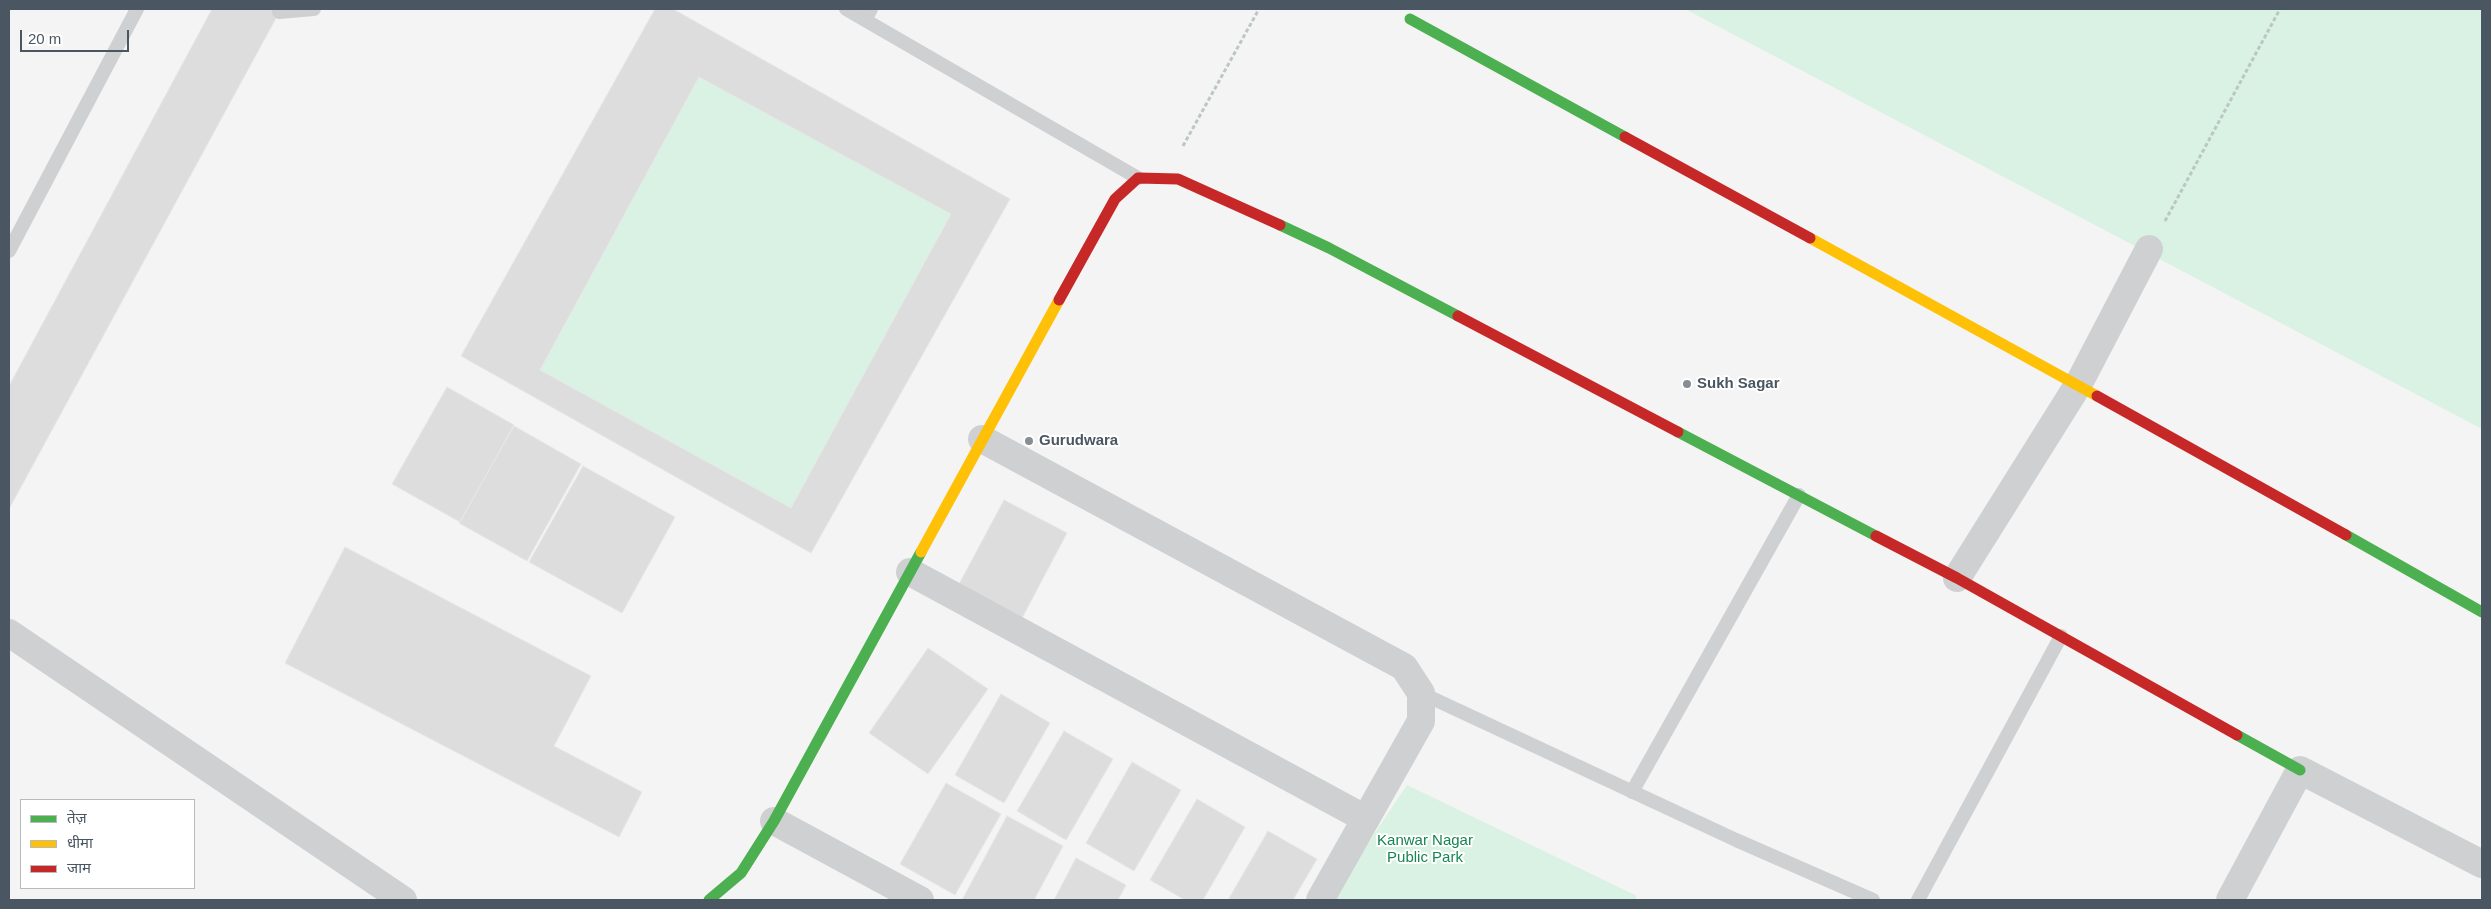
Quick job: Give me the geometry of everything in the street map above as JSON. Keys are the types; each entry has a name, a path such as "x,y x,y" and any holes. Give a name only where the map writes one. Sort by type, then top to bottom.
{"street":[{"path":"1410,19 2078,385 2482,612"},
{"path":"709,900 741,873 774,821 1115,199 1138,178 1178,179 1329,248 1957,578 2300,770 2482,864"},
{"path":"1957,578 2078,385 2149,249"},
{"path":"982,439 1404,667 1421,694 1421,721 1320,900"},
{"path":"910,572 1366,819"},
{"path":"9,633 403,900"},
{"path":"2230,900 2300,770"},
{"path":"774,821 920,900"}],"lane":[{"path":"9,251 136,9"},
{"path":"279,12 314,9"},
{"path":"846,9 868,14 1138,178"},
{"path":"1632,792 1799,495"},
{"path":"1918,900 2061,636"},
{"path":"1421,694 1632,792 1873,900"}],"path":[{"path":"1164,178 1259,9"},
{"path":"2149,249 2280,9"}],"green space":[{"path":"1685,9 2482,9 2482,429"},
{"path":"699,77 951,214 791,508 540,370"},
{"name":"Kanwar Nagar Public Park","path":"1407,785 1637,896 1635,900 1330,900"}],"building":[{"path":"212,9 281,9 9,509 9,386"},
{"path":"655,9 673,9 1010,199 811,553 461,356","holes":["699,77 951,214 791,508 540,370"]},
{"path":"447,387 514,425 460,522 392,484"},
{"path":"514,426 581,464 527,561 459,523"},
{"path":"583,466 675,517 622,613 529,562"},
{"path":"1004,500 1067,533 1021,620 958,586"},
{"path":"345,547 591,676 554,746 642,792 619,837 285,663"},
{"path":"928,648 988,689 928,774 869,733"},
{"path":"1001,694 1050,723 1004,803 955,775"},
{"path":"1064,731 1113,759 1066,840 1017,811"},
{"path":"1132,762 1181,790 1134,871 1086,843"},
{"path":"946,783 1001,814 955,895 900,864"},
{"path":"1197,799 1245,827 1203,900 1185,900 1150,880"},
{"path":"1007,816 1063,846 1034,900 962,900"},
{"path":"1268,831 1317,859 1293,900 1228,900"},
{"path":"1076,858 1126,885 1118,900 1054,900"}],"traffic: fast":[{"path":"1410,19 1625,137"},
{"path":"1280,225 1329,248 1458,316"},
{"path":"1678,432 1876,536"},
{"path":"2346,535 2482,612"},
{"path":"709,900 741,873 774,821 921,552"},
{"path":"2237,735 2300,770"}],"traffic: slow":[{"path":"1810,238 2097,396"},
{"path":"921,552 1059,300"}],"traffic: jam":[{"path":"1625,137 1810,238"},
{"path":"1059,300 1115,199 1138,178 1178,179 1280,225"},
{"path":"1458,316 1678,432"},
{"path":"2097,396 2346,535"},
{"path":"1876,536 1957,578 2237,735"}],"place":[{"name":"Sukh Sagar","path":"1687,384"},
{"name":"Gurudwara","path":"1029,441"}]}
